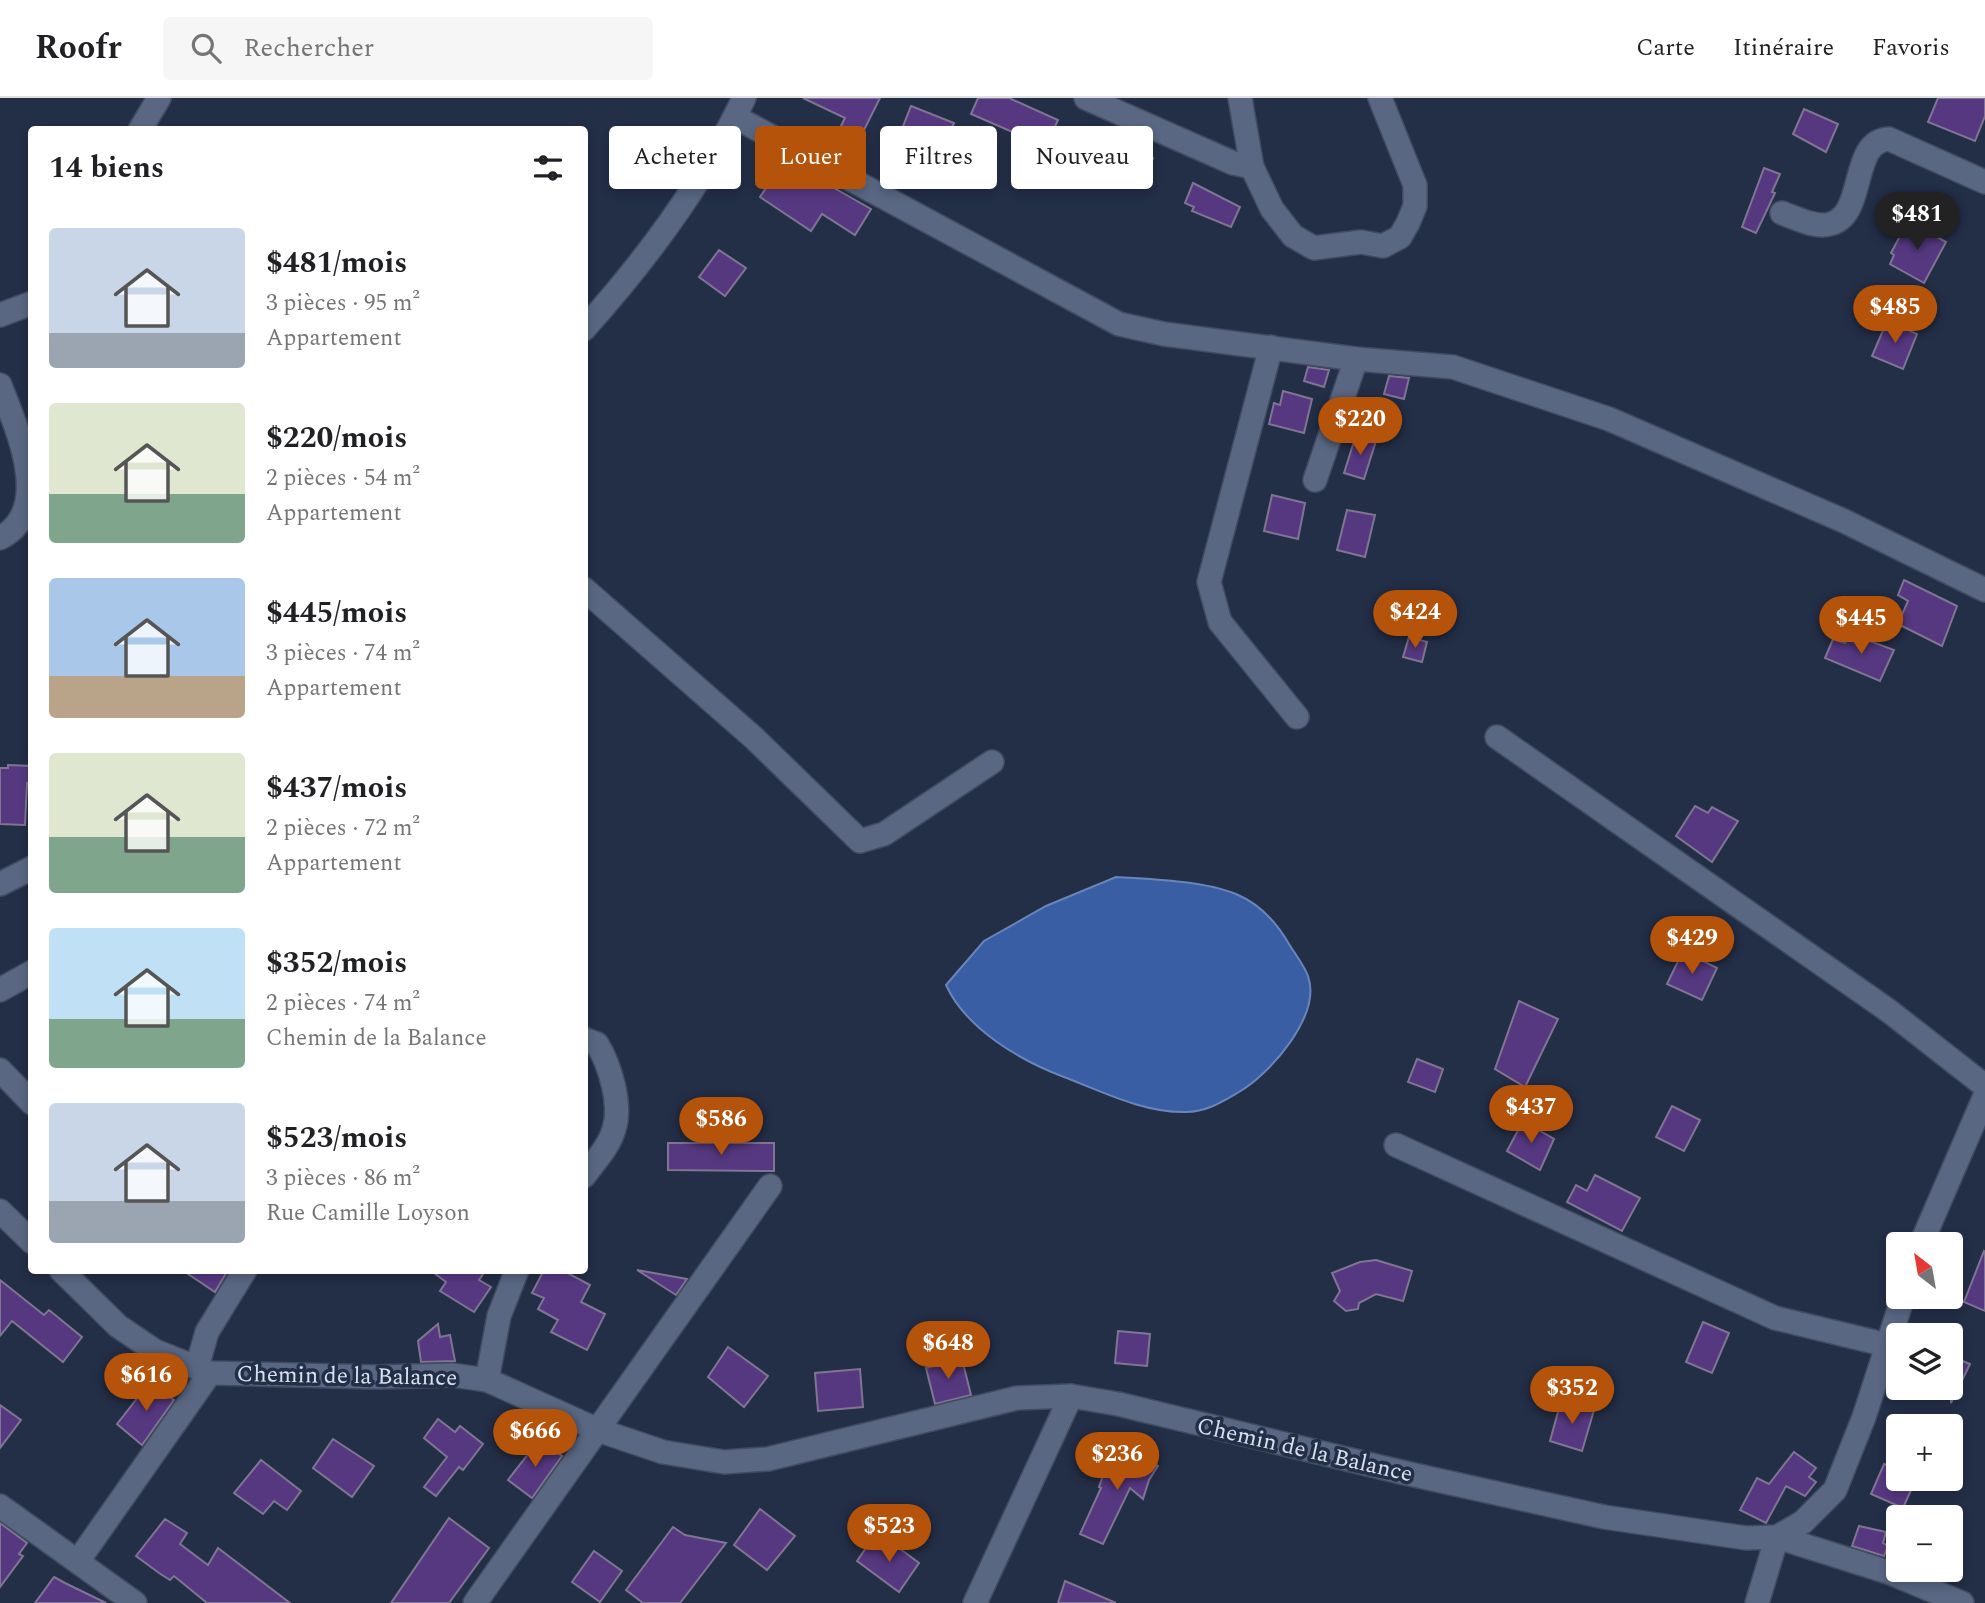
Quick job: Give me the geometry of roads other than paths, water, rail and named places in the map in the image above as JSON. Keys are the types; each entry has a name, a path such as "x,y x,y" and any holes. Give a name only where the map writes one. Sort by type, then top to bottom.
{"street":[{"path":"142,126 159,98"},
{"path":"1086,98 1233,163 1252,167"},
{"path":"1240,98 1252,167 1272,209 1302,244 1314,248 1346,243 1374,246 1392,244 1408,223 1415,206 1415,186 1380,98"},
{"path":"588,324 616,293 695,186 739,107 1118,324 1164,334 1356,359 1453,367 1609,419 1844,521 1985,590"},
{"path":"1782,213 1815,224 1829,225 1839,219 1849,205 1870,149 1881,139 1889,138 1985,182"},
{"path":"0,315 28,304"},
{"path":"1270,347 1209,582 1220,622 1297,717"},
{"path":"1315,480 1356,359"},
{"path":"0,385 14,422 27,475 28,501 17,526 0,538"},
{"path":"588,593 754,738 860,841 884,834 992,762"},
{"path":"1497,737 1889,1011 1985,1086"},
{"path":"0,884 28,870"},
{"path":"0,990 28,974"},
{"path":"588,1041 597,1044 608,1068 615,1127 606,1146 588,1171"},
{"path":"0,1070 28,1099"},
{"path":"1926,1232 1985,1096"},
{"path":"1396,1144 1775,1318 1886,1345"},
{"path":"475,1603 770,1186"},
{"path":"0,1211 28,1238"},
{"name":"Chemin de la Balance","path":"65,1274 118,1326 155,1351 204,1370 353,1377 452,1375 487,1380 598,1430 675,1454 724,1462 768,1459 1017,1398 1071,1396 1118,1404 1401,1472 1604,1517 1746,1538 1777,1536 1803,1522 1835,1490 1886,1348"},
{"path":"78,1561 204,1370 207,1332 243,1274"},
{"path":"487,1380 499,1316 515,1274"},
{"path":"975,1603 1071,1396"},
{"path":"0,1506 135,1603"},
{"path":"1757,1603 1777,1536 1888,1572 1962,1603"}],"water":[{"path":"1116,877 1194,883 1245,898 1273,922 1308,976 1310,991 1307,1008 1290,1042 1265,1072 1239,1092 1214,1106 1186,1112 1155,1109 1047,1070 996,1042 967,1016 946,985 984,941 1046,906"}]}
